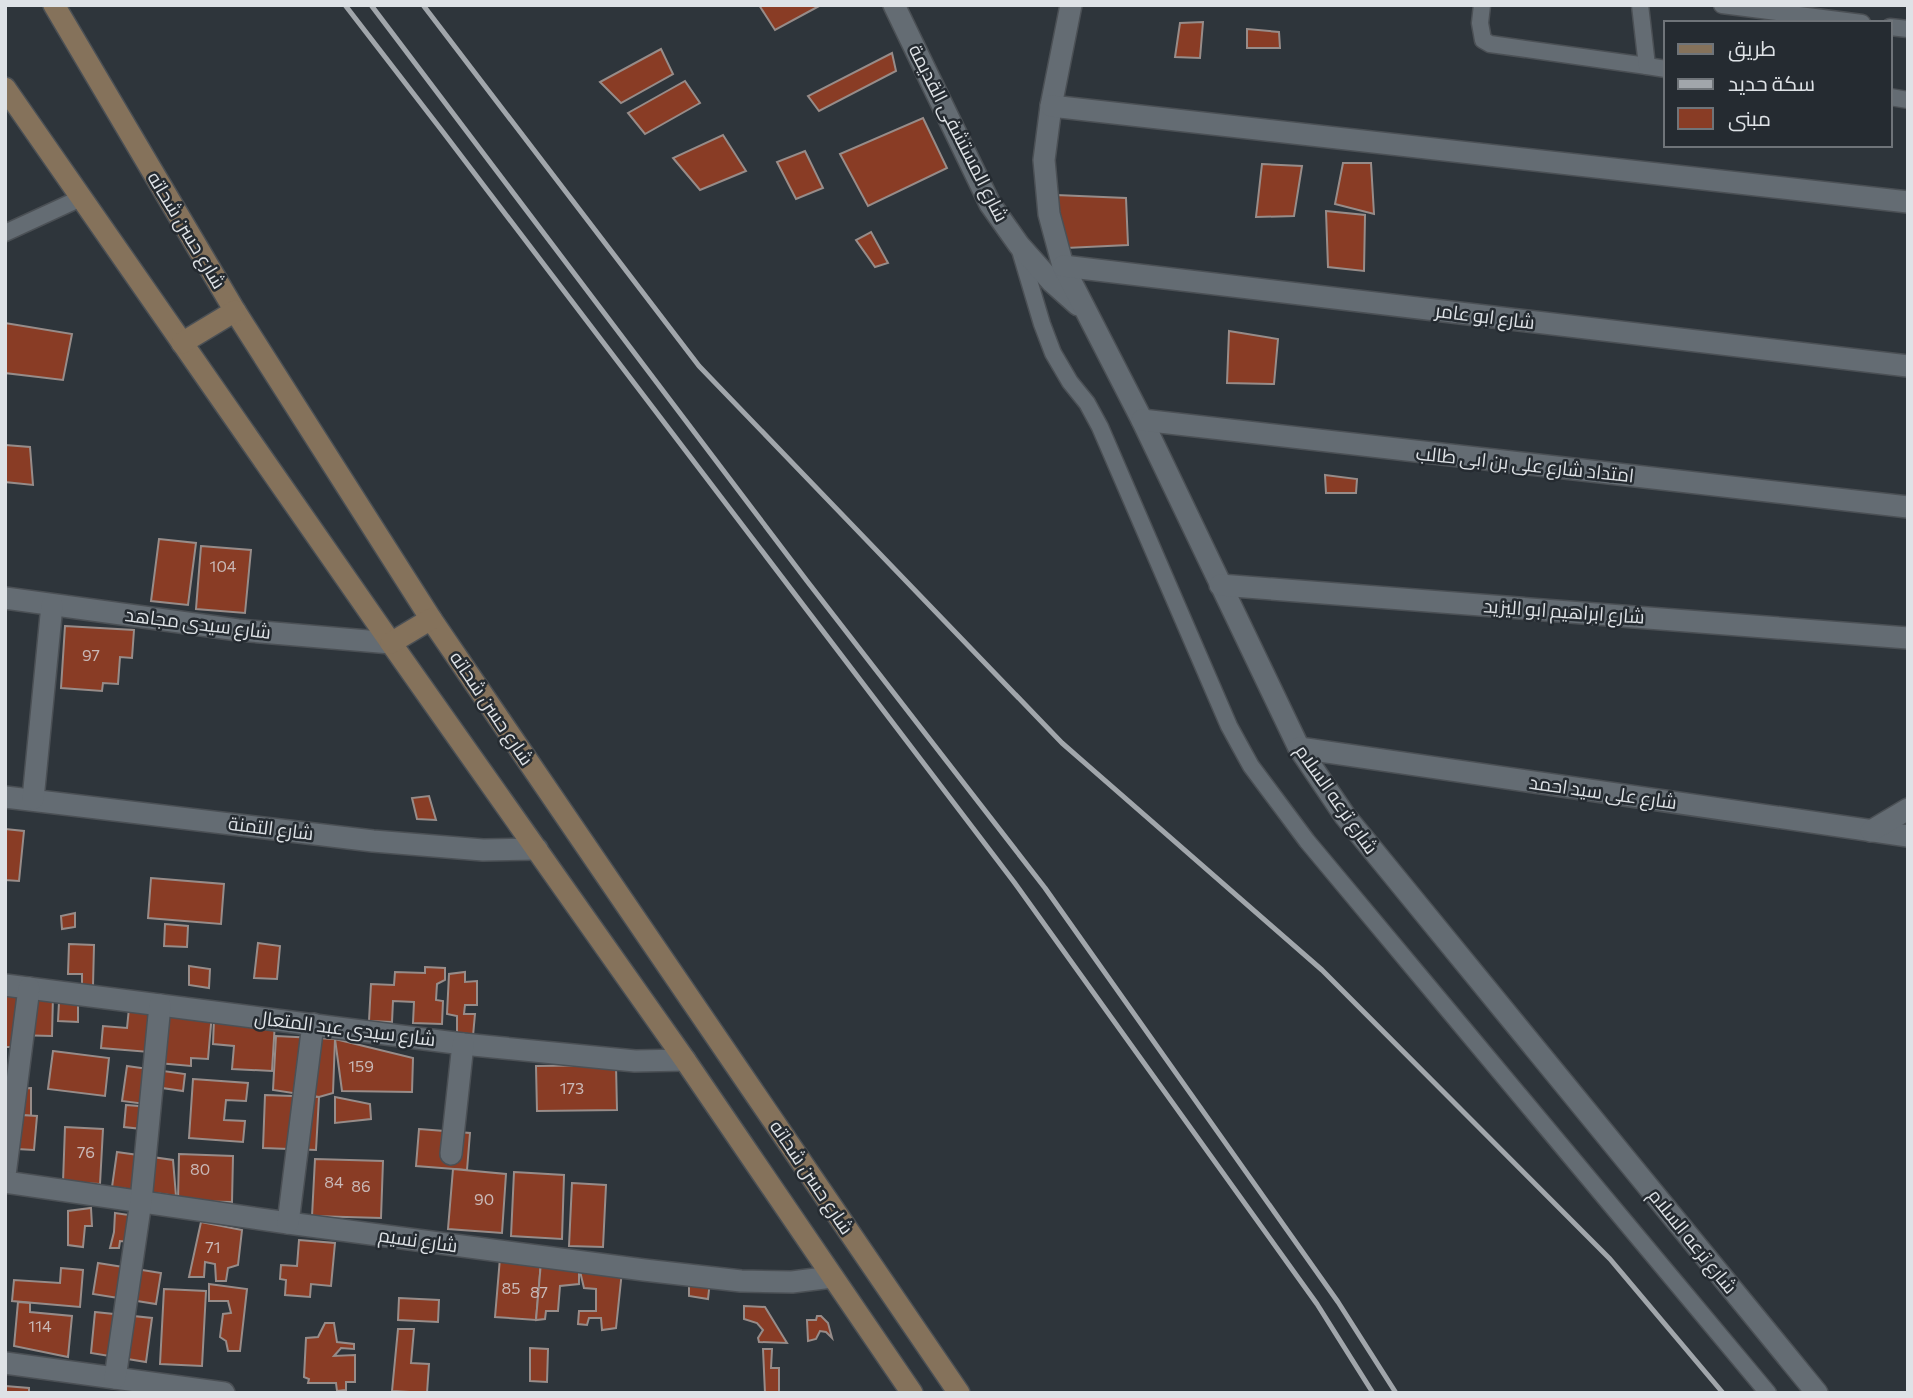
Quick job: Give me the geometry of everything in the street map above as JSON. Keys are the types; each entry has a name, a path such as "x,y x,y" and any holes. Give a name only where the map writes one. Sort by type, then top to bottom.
{"main road":[{"name":"شارع حسن شحاته","path":"54,5 235,311 431,619 959,1393"},
{"name":"شارع حسن شحاته","path":"5,88 685,1060 912,1393"},
{"path":"183,343 235,311"},
{"path":"391,643 431,619"}],"street":[{"name":"شارع المستشفى القديمة","path":"894,5 990,204 1019,245 1052,282 1089,315"},
{"name":"شارع ترعه السلام","path":"1071,5 1051,106 1044,160 1049,214 1063,266 1142,420 1299,748 1353,827 1817,1393"},
{"path":"1051,106 1908,202"},
{"name":"شارع ابو عامر","path":"1063,266 1908,366"},
{"name":"امتداد شارع على بن ابى طالب","path":"1142,420 1908,507"},
{"name":"شارع ابراهيم ابو اليزيد","path":"1220,585 1908,638"},
{"name":"شارع سيدى مجاهد","path":"5,598 238,630 391,643"},
{"path":"33,799 52,605"},
{"name":"شارع على سيد احمد","path":"1299,748 1908,836"},
{"name":"شارع التمنة","path":"5,797 373,841 483,850 537,849"},
{"path":"1871,831 1908,809"},
{"name":"شارع سيدى عبد المتعال","path":"5,985 463,1044 635,1060 685,1060"},
{"path":"5,1175 29,988"},
{"path":"115,1378 141,1201 160,1005"},
{"path":"288,1223 313,1024"},
{"path":"451,1154 463,1044"},
{"name":"شارع نسيم","path":"5,1182 630,1269 741,1281 792,1282 832,1277"},
{"path":"5,1363 224,1393"}],"lane":[{"path":"1482,5 1480,23 1483,40 1490,44 1664,69"},
{"path":"1640,5 1647,66"},
{"path":"1722,5 1846,21"},
{"path":"5,233 81,198"},
{"path":"1019,245 1053,353 1100,427 1229,726 1251,766 1316,852 1768,1393"}],"building":[{"path":"759,5 821,5 775,30"},
{"path":"1203,22 1200,58 1175,57 1180,23"},
{"path":"1247,29 1279,32 1280,48 1247,48"},
{"path":"661,49 673,74 621,103 600,82"},
{"path":"892,53 896,71 819,111 808,96"},
{"path":"685,81 700,103 645,134 628,113"},
{"path":"923,118 947,168 868,206 840,154"},
{"path":"723,135 746,171 700,190 673,158"},
{"path":"805,151 823,188 796,199 777,162"},
{"path":"1343,163 1371,163 1374,214 1335,204"},
{"path":"1262,164 1302,166 1294,216 1256,217"},
{"path":"1056,195 1126,198 1128,245 1066,248"},
{"path":"1326,211 1365,215 1364,271 1328,267"},
{"path":"871,232 888,263 875,267 856,240"},
{"path":"5,323 72,334 63,380 5,373"},
{"path":"1229,331 1278,339 1274,384 1227,383"},
{"path":"5,445 30,447 33,485 5,482"},
{"path":"1325,475 1357,479 1356,493 1326,493"},
{"path":"159,539 196,543 188,605 151,601"},
{"path":"201,546 251,550 245,613 196,609"},
{"path":"65,626 134,630 132,658 120,657 118,684 103,683 102,691 61,688"},
{"path":"429,796 436,820 417,819 412,798"},
{"path":"5,829 24,831 19,881 5,880"},
{"path":"151,878 224,884 221,924 148,918"},
{"path":"75,913 75,927 62,929 61,916"},
{"path":"165,924 188,926 187,947 164,946"},
{"path":"258,943 280,946 277,979 254,978"},
{"path":"69,944 94,945 93,986 82,985 82,974 68,974"},
{"path":"189,966 210,969 209,988 189,985"},
{"path":"425,967 445,968 445,980 437,984 436,1000 443,1001 442,1024 413,1023 414,1002 393,1001 392,1022 369,1021 371,984 394,985 395,972 425,973"},
{"path":"465,972 465,982 477,981 477,1005 465,1005 464,1014 475,1014 473,1036 457,1034 457,1016 447,1014 449,974"},
{"path":"5,994 53,996 52,1036 14,1035 14,1047 5,1047"},
{"path":"59,1002 78,1003 78,1022 58,1021"},
{"path":"129,1008 153,1010 149,1052 101,1048 103,1026 127,1028"},
{"path":"163,1009 212,1013 208,1059 191,1058 191,1066 158,1063"},
{"path":"214,1019 275,1022 272,1071 232,1069 234,1046 213,1044"},
{"path":"276,1036 335,1039 333,1093 319,1097 273,1090"},
{"path":"335,1039 413,1058 412,1092 342,1091"},
{"path":"53,1051 109,1058 105,1096 48,1089"},
{"path":"616,1065 617,1110 537,1111 536,1066"},
{"path":"127,1066 185,1074 183,1091 148,1086 145,1104 122,1101"},
{"path":"193,1079 248,1083 246,1101 226,1100 224,1120 245,1121 243,1142 189,1138"},
{"path":"31,1088 31,1116 5,1114 5,1089"},
{"path":"265,1095 319,1097 316,1150 263,1148"},
{"path":"335,1097 370,1104 371,1119 335,1123"},
{"path":"126,1105 139,1106 141,1117 151,1130 124,1127"},
{"path":"21,1115 37,1116 34,1150 17,1149"},
{"path":"65,1127 103,1129 100,1184 63,1182"},
{"path":"419,1129 470,1133 467,1170 416,1166"},
{"path":"117,1152 173,1160 176,1196 112,1187"},
{"path":"179,1154 233,1156 232,1202 178,1201"},
{"path":"315,1159 383,1161 381,1218 312,1216"},
{"path":"453,1169 506,1174 502,1233 448,1229"},
{"path":"514,1172 564,1175 562,1239 511,1236"},
{"path":"572,1183 606,1185 603,1247 569,1246"},
{"path":"91,1208 92,1226 85,1226 83,1247 68,1245 68,1211"},
{"path":"115,1213 143,1217 139,1243 120,1241 119,1248 110,1248"},
{"path":"201,1222 242,1230 238,1265 228,1268 226,1281 216,1281 215,1264 205,1262 204,1277 189,1277"},
{"path":"299,1240 335,1243 331,1286 311,1284 310,1297 285,1295 286,1280 280,1279 281,1265 297,1266"},
{"path":"500,1258 541,1262 536,1320 495,1317"},
{"path":"541,1262 579,1267 579,1284 560,1286 558,1311 546,1311 545,1319 536,1320"},
{"path":"98,1263 161,1273 156,1304 93,1294"},
{"path":"579,1267 622,1271 616,1328 602,1330 601,1318 589,1318 587,1325 578,1324 579,1311 596,1311 596,1289 584,1288"},
{"path":"61,1268 83,1270 80,1307 12,1301 14,1280 60,1283"},
{"path":"710,1281 708,1299 689,1296 689,1282"},
{"path":"209,1284 247,1289 240,1351 228,1351 226,1341 220,1337 223,1314 231,1313 228,1301 209,1301"},
{"path":"164,1289 206,1291 202,1366 160,1364"},
{"path":"399,1298 439,1300 438,1322 398,1320"},
{"path":"18,1302 30,1303 30,1312 72,1316 68,1357 14,1346"},
{"path":"744,1306 765,1307 787,1343 759,1342 758,1338 763,1330 757,1323 744,1319"},
{"path":"95,1312 152,1318 146,1362 91,1353"},
{"path":"817,1316 821,1316 828,1323 832,1338 826,1332 820,1331 816,1339 808,1341 807,1320 816,1320"},
{"path":"325,1323 334,1323 337,1342 354,1344 354,1349 341,1348 334,1356 355,1355 355,1382 346,1382 346,1390 337,1391 336,1383 308,1383 309,1379 304,1377 306,1338 318,1337"},
{"path":"398,1329 414,1329 411,1363 429,1364 427,1393 392,1391"},
{"path":"530,1348 548,1349 547,1382 530,1381"},
{"path":"763,1349 772,1349 771,1368 779,1368 779,1393 765,1393"},
{"path":"5,1386 29,1388 29,1393 5,1393"}],"railway":[{"path":"345,5 1014,882 1317,1304 1373,1393"},
{"path":"371,5 807,581 1045,888 1338,1302 1396,1393"},
{"path":"423,5 699,366 1062,743 1322,970 1610,1259 1723,1393"}]}
